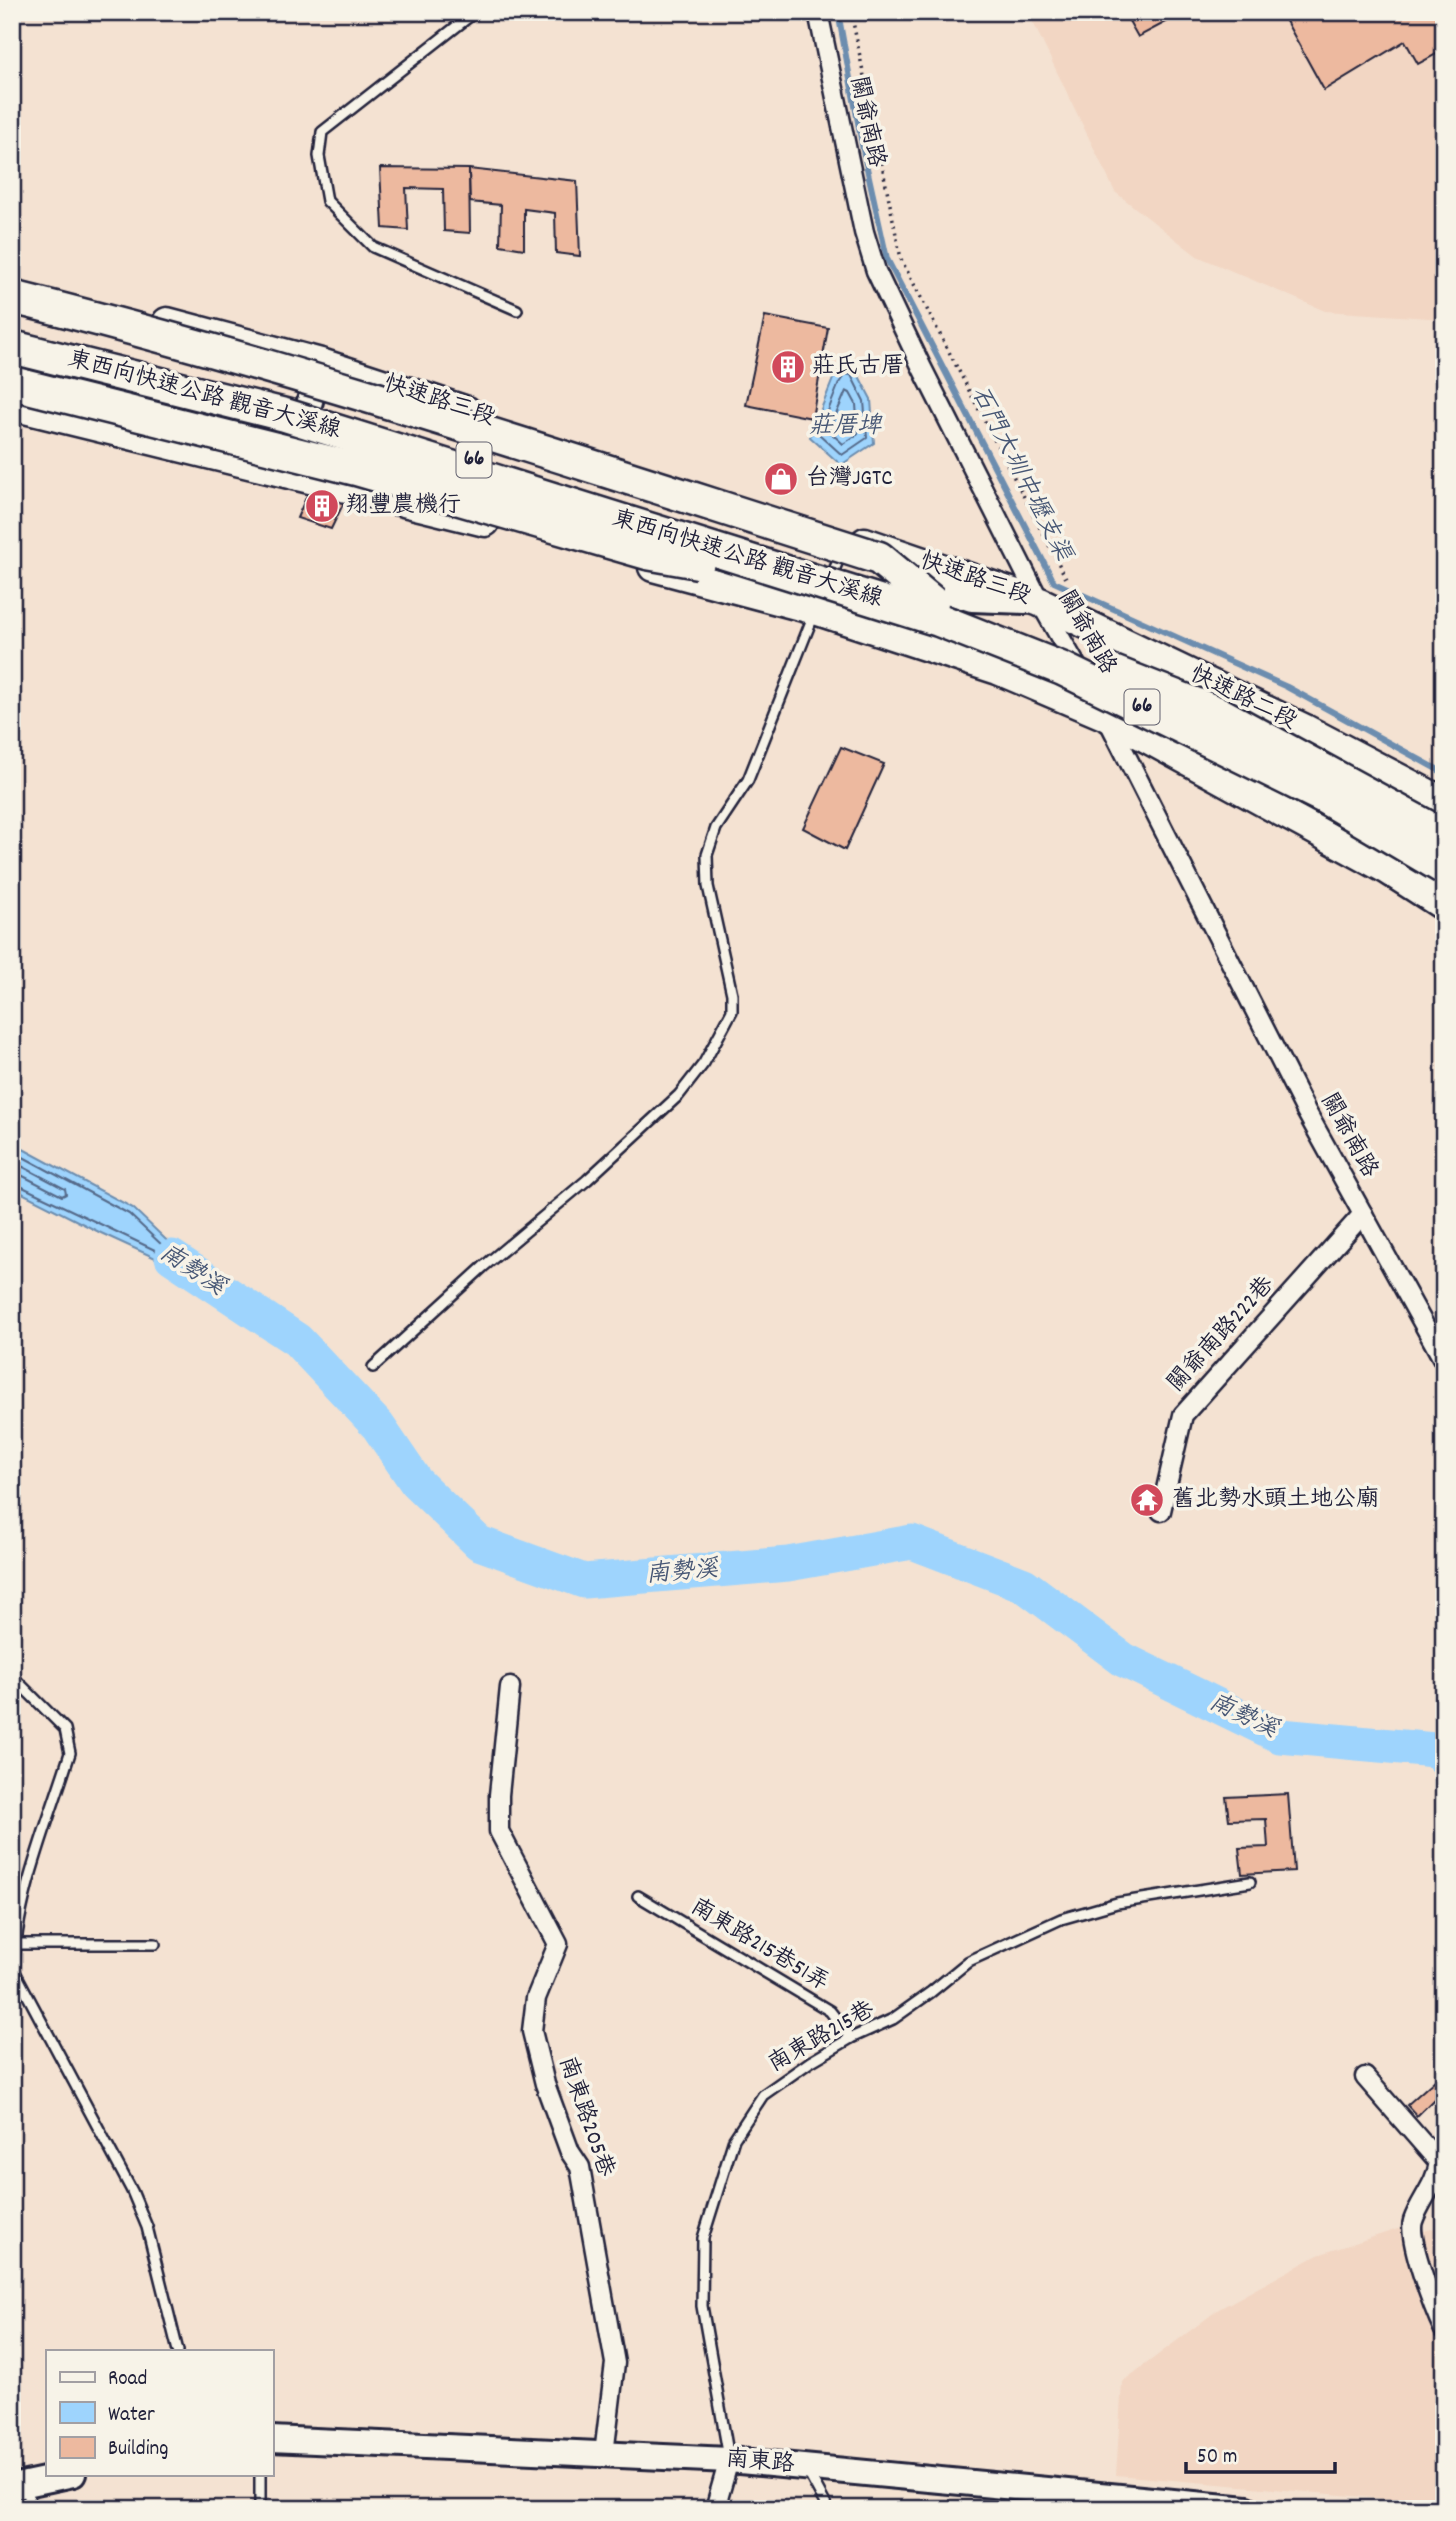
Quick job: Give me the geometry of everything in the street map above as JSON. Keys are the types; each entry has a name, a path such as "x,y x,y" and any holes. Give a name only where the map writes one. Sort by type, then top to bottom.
{"highway":[{"path":"12,297 252,363 463,426 880,558 932,602"},
{"name":"東西向快速公路 觀音大溪線","path":"12,328 160,364 298,403 447,452 932,602 1220,714 1444,836"},
{"name":"東西向快速公路 觀音大溪線","path":"12,346 285,415 828,582 939,620 1063,669 1324,797 1444,868"},
{"path":"12,383 356,469 647,553 828,582"}],"main road":[{"name":"快速路三段","path":"12,282 321,363 828,582 882,632 998,670 1105,716"},
{"name":"快速路三段","path":"12,406 434,508 828,582 1040,602"},
{"name":"快速路二段","path":"1040,602 1305,729 1444,803"},
{"name":"66","path":"1105,716 1388,870 1444,906"}],"street":[{"name":"關爺南路","path":"818,12 864,232 876,271 1040,602 1105,716 1306,1111 1444,1361"},
{"name":"快速路三段","path":"12,312 312,393 828,582"},
{"path":"290,475 321,363"},
{"name":"快速路三段","path":"12,365 301,435 453,485 828,582"},
{"name":"關爺南路222巷","path":"1161,1511 1183,1415 1363,1214"},
{"name":"南東路205巷","path":"510,1686 499,1795 499,1831 558,1944 536,1998 532,2031 544,2084 570,2152 580,2168 615,2363 604,2454"},
{"path":"1365,2077 1439,2162 1437,2177 1412,2222 1412,2241 1444,2330"},
{"name":"南東路","path":"273,2439 729,2460 1247,2509"},
{"path":"715,2509 729,2460"},
{"path":"19,2486 64,2476"}],"lane":[{"path":"475,12 322,132 319,156 327,201 373,247 517,310"},
{"path":"373,1367 679,1095 704,1063 732,1011 732,994 708,886 707,855 716,828 748,780 828,582"},
{"path":"12,1676 65,1729 70,1753 20,1913 14,1944 14,1970 132,2191 147,2227 178,2350"},
{"name":"南東路215巷","path":"729,2460 702,2306 703,2238 734,2140 763,2095 810,2062 851,2038 893,2019 932,1992 969,1961 1061,1919 1117,1903 1250,1882"},
{"name":"南東路215巷51弄","path":"638,1896 830,2011 851,2038"},
{"path":"14,1944 155,1944"},
{"path":"805,2468 828,2509"},
{"path":"260,2476 260,2509"},
{"path":"19,2486 31,2509"}],"path":[{"path":"851,12 901,259 1067,580"}],"shaded area":[{"path":"1028,12 1444,12 1444,319 1325,311 1197,256 1115,192"},
{"path":"1410,2225 1444,2338 1444,2504 1116,2475 1122,2382 1219,2309 1318,2255"},
{"path":"1444,2226 1444,2293 1420,2232"}],"water":[{"name":"莊厝埤","path":"849,357 871,399 874,443 841,465 810,437 833,379"},
{"path":"12,1143 133,1208 212,1284 12,1188"}],"building":[{"path":"1124,12 1185,12 1138,37"},
{"path":"1281,12 1444,12 1444,50 1418,64 1405,41 1324,90"},
{"path":"380,168 469,169 470,233 444,231 443,189 406,188 408,230 383,228"},
{"path":"469,169 577,181 580,256 556,253 555,213 524,209 524,249 500,245 501,205 470,202"},
{"name":"莊氏古厝","path":"765,316 828,328 812,418 746,405"},
{"name":"翔豐農機行","path":"312,484 348,494 331,529 297,518"},
{"path":"841,747 884,764 845,850 803,828"},
{"path":"1288,1794 1294,1871 1242,1874 1239,1848 1268,1847 1266,1819 1229,1820 1226,1797"},
{"path":"1444,2072 1444,2089 1417,2116 1407,2105"}],"waterway":[{"name":"石門大圳中壢支渠","path":"838,12 863,150 887,259 1054,582 1287,687 1444,773"},
{"name":"南勢溪","path":"172,1257 297,1340 378,1426 416,1482 479,1543 584,1581 788,1564 912,1542 1024,1585 1124,1660 1280,1736 1435,1750 1444,1758"}],"place":[{"name":"莊氏古厝","path":"788,367"},
{"name":"台灣JGTC","path":"781,479"},
{"name":"翔豐農機行","path":"322,506"},
{"name":"舊北勢水頭土地公廟","path":"1147,1500"}]}
